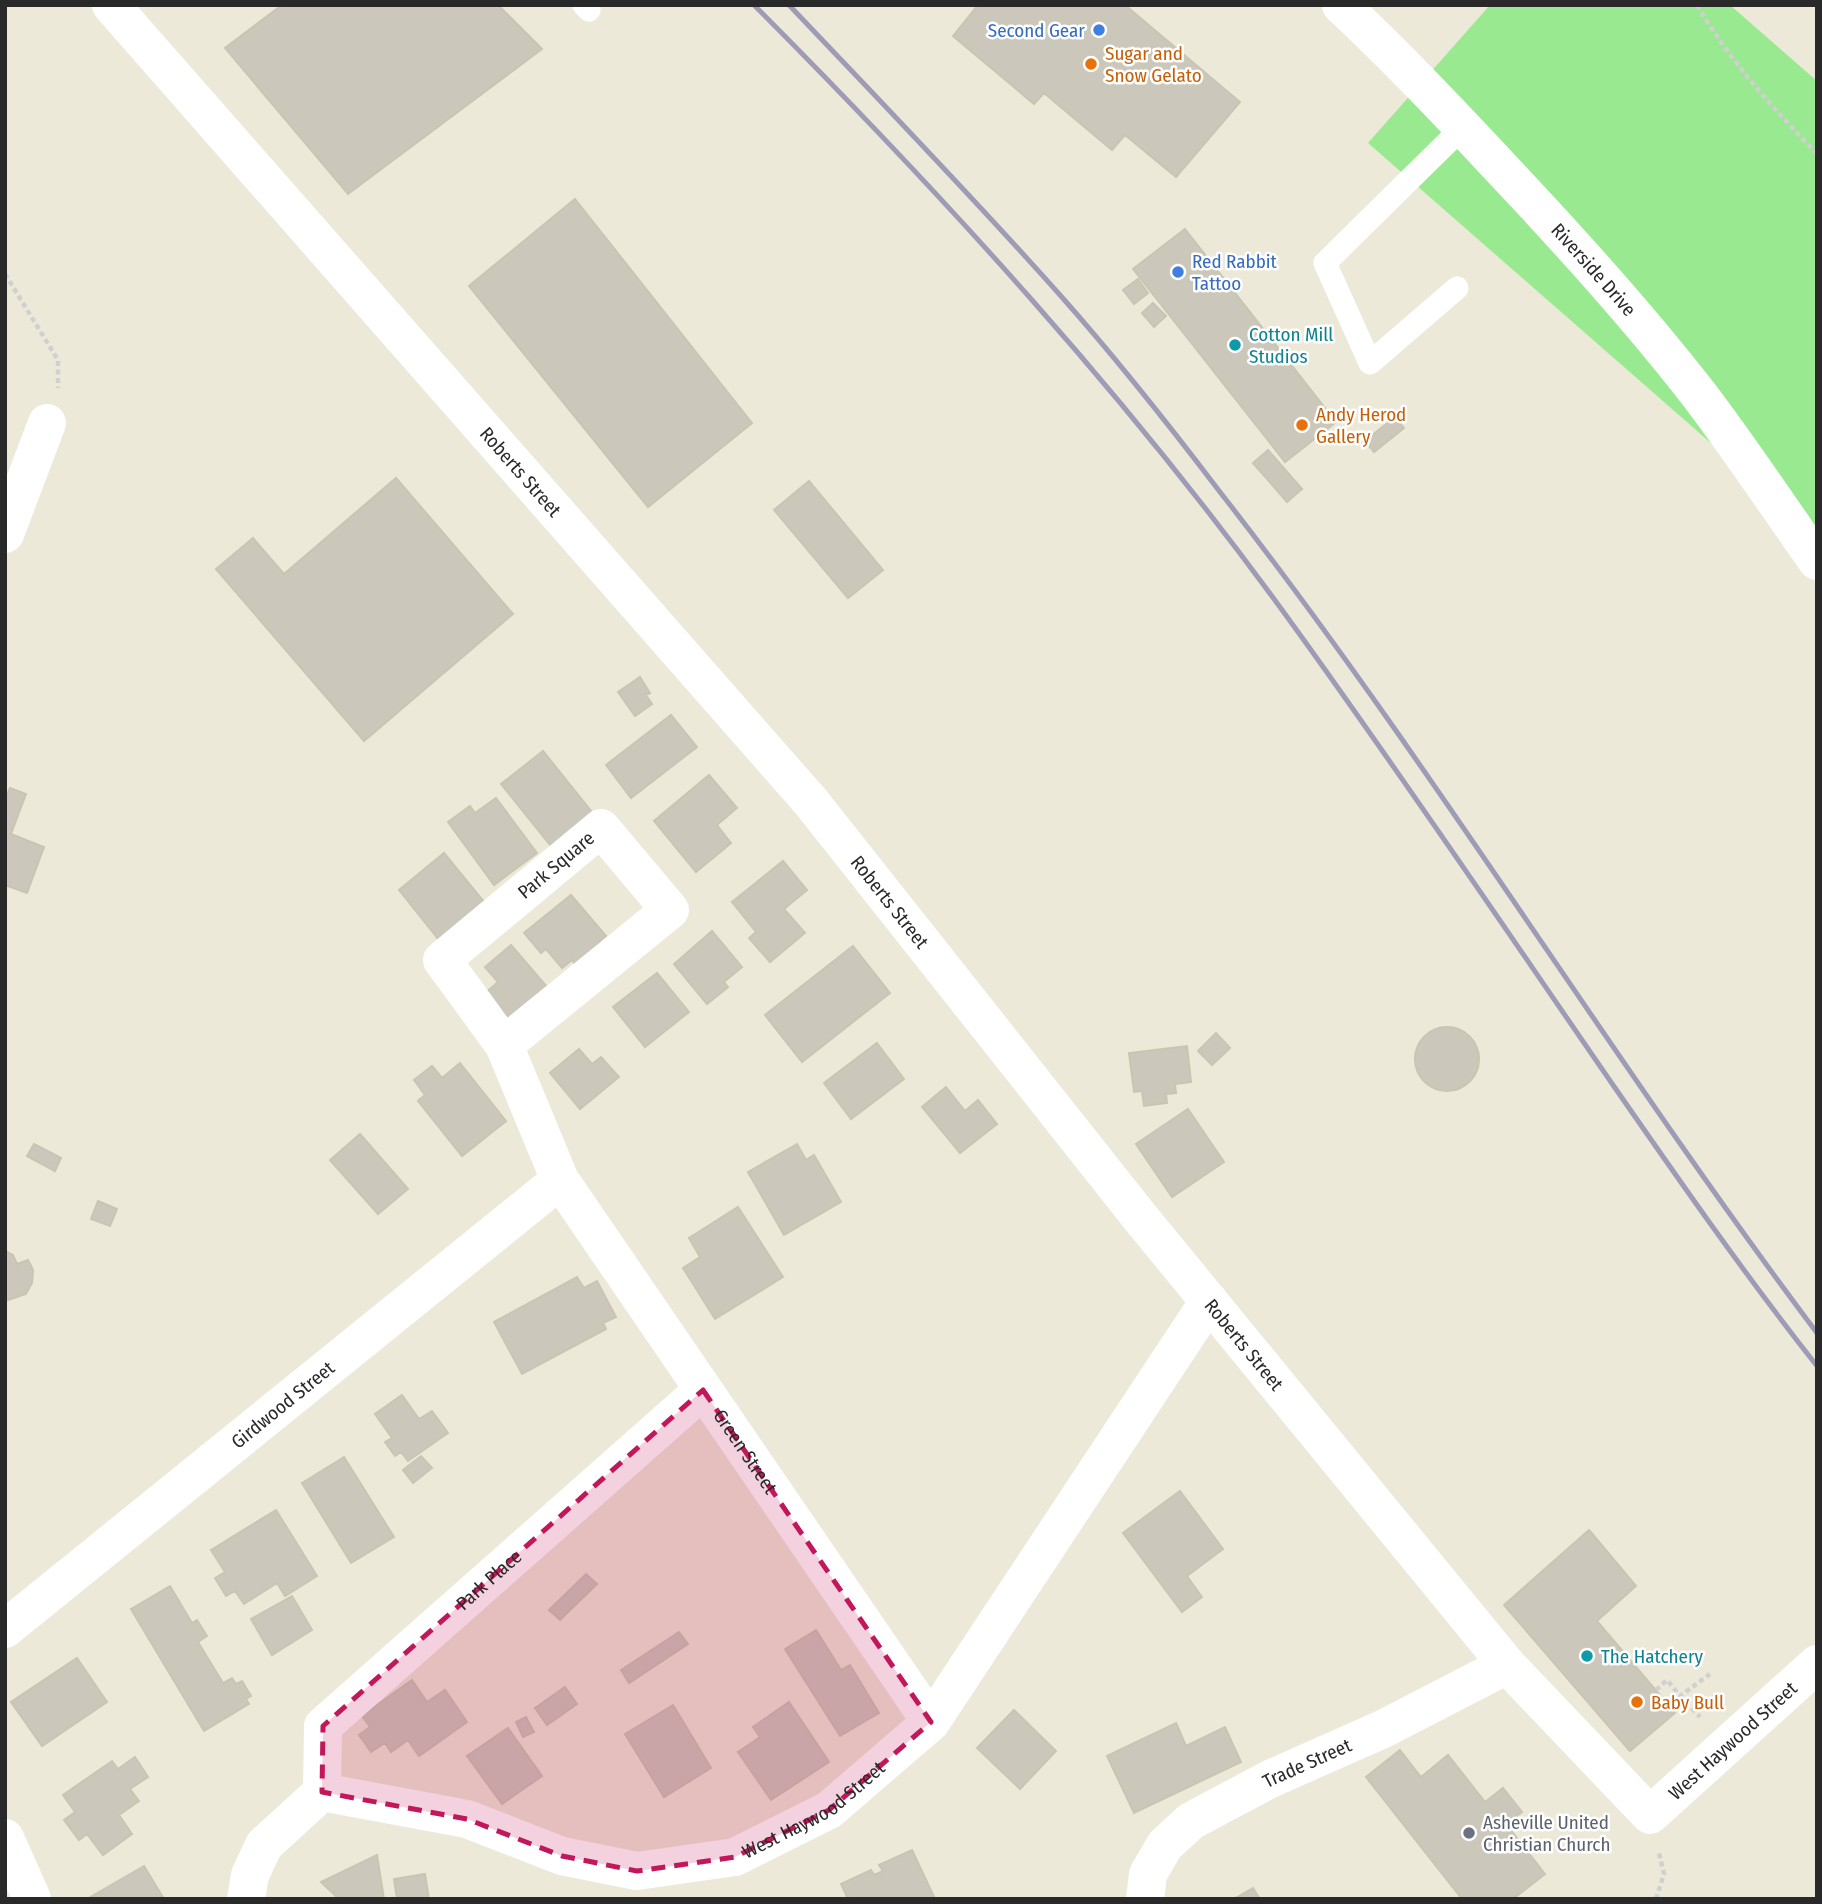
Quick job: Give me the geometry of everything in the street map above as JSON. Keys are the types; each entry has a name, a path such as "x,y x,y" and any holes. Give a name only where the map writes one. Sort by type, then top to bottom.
{"street":[{"name":"Roberts Street","path":"111,5 811,802 1121,1194 1507,1665 1650,1815"},
{"name":"Riverside Drive","path":"1341,5 1390,51 1463,127 1639,321 1700,397 1817,561"},
{"path":"5,534 47,423"},
{"name":"Park Square","path":"504,1045 670,910 601,828 442,960 504,1045 560,1180"},
{"name":"Green Street","path":"560,1180 931,1722"},
{"name":"Girdwood Street","path":"5,1629 560,1180"},
{"name":"West Haywood Street","path":"322,1793 467,1819 562,1856 637,1871 735,1857 829,1811 931,1722 1209,1301"},
{"name":"Park Place","path":"322,1793 323,1726 703,1391"},
{"name":"West Haywood Street","path":"1650,1815 1817,1664"},
{"name":"Trade Street","path":"1145,1899 1148,1874 1165,1845 1191,1821 1270,1779 1383,1729 1507,1665"},
{"path":"246,1899 250,1875 264,1845 322,1793"},
{"path":"5,1838 33,1899"}],"lane":[{"path":"1457,288 1370,363 1325,263 1463,127"}],"path":[{"path":"1697,5 1716,38 1762,97 1817,154"},
{"path":"5,274 58,360 59,413 47,423"},
{"path":"1681,1696 1710,1674"},
{"path":"1656,1690 1667,1681 1700,1717"},
{"path":"1650,1815 1664,1874 1656,1899"}],"highlighted area":[{"path":"703,1390 931,1722 829,1810 735,1857 637,1871 562,1856 467,1819 322,1792 323,1726"}],"green space":[{"path":"1490,5 1730,5 1817,81 1817,536 1368,143"}],"building":[{"path":"282,5 498,5 542,49 348,194 225,48"},
{"name":"Sugar and Snow Gelato","path":"978,5 1125,5 1240,102 1176,177 1125,135 1112,150 1044,93 1034,104 953,36"},
{"path":"575,199 752,423 648,507 469,286"},
{"name":"Cotton Mill Studios","path":"1185,229 1336,422 1285,462 1133,269"},
{"path":"1138,279 1148,293 1134,304 1123,290"},
{"path":"1153,303 1166,316 1154,327 1142,313"},
{"path":"1395,417 1404,428 1374,452 1365,441"},
{"path":"1268,450 1302,489 1287,502 1253,463"},
{"path":"396,478 513,614 364,741 216,569 253,538 284,574"},
{"path":"809,481 883,570 848,598 774,510"},
{"path":"640,677 650,693 646,695 652,704 635,716 618,692"},
{"path":"671,715 697,747 631,798 606,765"},
{"path":"543,751 592,812 551,846 501,784"},
{"path":"709,775 737,808 717,825 731,843 696,872 654,821"},
{"path":"10,788 26,794 11,834 44,847 27,893 5,885 5,800"},
{"path":"496,798 537,853 494,885 448,822 470,806 475,813"},
{"path":"444,853 485,903 439,940 399,890"},
{"path":"783,861 807,890 784,909 805,933 770,962 749,938 756,932 732,902"},
{"path":"571,895 606,936 596,945 601,950 579,968 572,960 562,968 546,949 541,953 524,933"},
{"path":"712,931 742,967 724,982 728,987 707,1004 674,964"},
{"path":"511,945 547,987 506,1021 483,995 498,982 485,967"},
{"path":"853,946 890,993 802,1062 765,1015"},
{"path":"657,973 689,1012 645,1047 613,1007"},
{"path":"1441,1027 1453,1027 1470,1036 1477,1047 1477,1071 1470,1082 1453,1091 1441,1091 1429,1086 1420,1077 1415,1065 1415,1053 1420,1041 1429,1032"},
{"path":"1216,1033 1230,1048 1212,1065 1198,1051"},
{"path":"877,1043 904,1079 851,1119 824,1083"},
{"path":"1187,1046 1191,1082 1175,1084 1176,1093 1166,1094 1167,1103 1144,1106 1142,1091 1134,1092 1129,1053"},
{"path":"579,1049 592,1064 601,1057 619,1077 580,1109 550,1073"},
{"path":"460,1063 506,1121 462,1156 418,1101 425,1095 414,1080 432,1066 442,1078"},
{"path":"946,1087 965,1111 978,1100 997,1124 960,1153 922,1107"},
{"path":"1188,1109 1224,1162 1172,1197 1136,1144"},
{"path":"360,1134 408,1189 378,1214 330,1160"},
{"path":"34,1144 61,1158 55,1171 27,1156"},
{"path":"797,1144 806,1160 814,1155 841,1202 784,1235 748,1172"},
{"path":"98,1201 117,1209 110,1226 91,1219"},
{"path":"738,1207 783,1277 715,1319 683,1268 700,1257 689,1238"},
{"path":"5,1251 13,1255 17,1264 28,1260 33,1270 32,1283 26,1294 5,1301"},
{"path":"577,1277 584,1288 597,1281 616,1317 603,1323 606,1329 522,1374 494,1322"},
{"path":"402,1395 419,1419 432,1411 448,1433 408,1461 401,1452 395,1456 385,1442 392,1438 375,1414"},
{"path":"421,1456 432,1468 413,1483 403,1470"},
{"path":"344,1457 394,1537 351,1563 302,1483"},
{"path":"1180,1491 1223,1549 1187,1576 1202,1597 1182,1612 1123,1533"},
{"path":"276,1510 317,1576 285,1596 277,1583 244,1604 235,1591 226,1596 215,1578 225,1572 211,1550"},
{"name":"The Hatchery","path":"1589,1530 1636,1586 1597,1621 1675,1713 1630,1751 1504,1605"},
{"path":"586,1574 597,1584 560,1620 549,1610"},
{"path":"170,1586 192,1623 197,1620 207,1636 198,1642 223,1683 232,1678 236,1684 242,1681 251,1696 246,1699 249,1704 204,1731 131,1609"},
{"path":"292,1596 312,1630 272,1655 251,1619"},
{"path":"816,1630 841,1670 850,1665 879,1713 840,1736 785,1649"},
{"path":"679,1632 688,1644 629,1683 621,1670"},
{"path":"77,1658 107,1702 42,1746 11,1702"},
{"path":"412,1680 427,1702 445,1690 467,1722 419,1756 408,1740 391,1752 385,1743 371,1752 359,1735 370,1727 362,1716"},
{"path":"565,1687 577,1704 547,1725 535,1708"},
{"path":"789,1702 829,1762 771,1800 738,1752 760,1737 753,1727"},
{"path":"673,1705 711,1768 664,1797 625,1734"},
{"path":"1014,1710 1056,1751 1020,1789 977,1748"},
{"path":"526,1717 534,1732 523,1737 516,1722"},
{"path":"1176,1723 1186,1746 1225,1727 1241,1762 1134,1813 1107,1756"},
{"path":"508,1728 542,1776 502,1804 467,1756"},
{"path":"1400,1750 1421,1777 1448,1755 1485,1802 1503,1788 1522,1812 1506,1824 1545,1874 1513,1899 1462,1899 1366,1777"},
{"path":"135,1757 148,1777 130,1789 139,1801 119,1815 132,1834 103,1855 87,1834 79,1840 64,1820 75,1812 63,1795 112,1761 118,1769"},
{"path":"912,1850 935,1899 848,1899 841,1884 871,1870 874,1875 883,1871 879,1865"},
{"path":"377,1855 384,1899 339,1899 321,1882"},
{"path":"144,1866 164,1899 87,1899"},
{"path":"425,1874 429,1899 397,1899 394,1879"},
{"path":"1253,1888 1260,1899 1234,1899"}],"railway":[{"path":"754,5 964,224 1162,453 1285,614 1688,1192 1817,1366"},
{"path":"789,5 1060,295 1122,367 1201,467 1374,699 1666,1124 1817,1333"}],"place":[{"name":"Second Gear","path":"1099,30"},
{"name":"Sugar and Snow Gelato","path":"1091,64"},
{"name":"Red Rabbit Tattoo","path":"1178,272"},
{"name":"Cotton Mill Studios","path":"1235,345"},
{"name":"Andy Herod Gallery","path":"1302,425"},
{"name":"The Hatchery","path":"1587,1656"},
{"name":"Baby Bull","path":"1637,1702"},
{"name":"Asheville United Christian Church","path":"1469,1833"}]}
